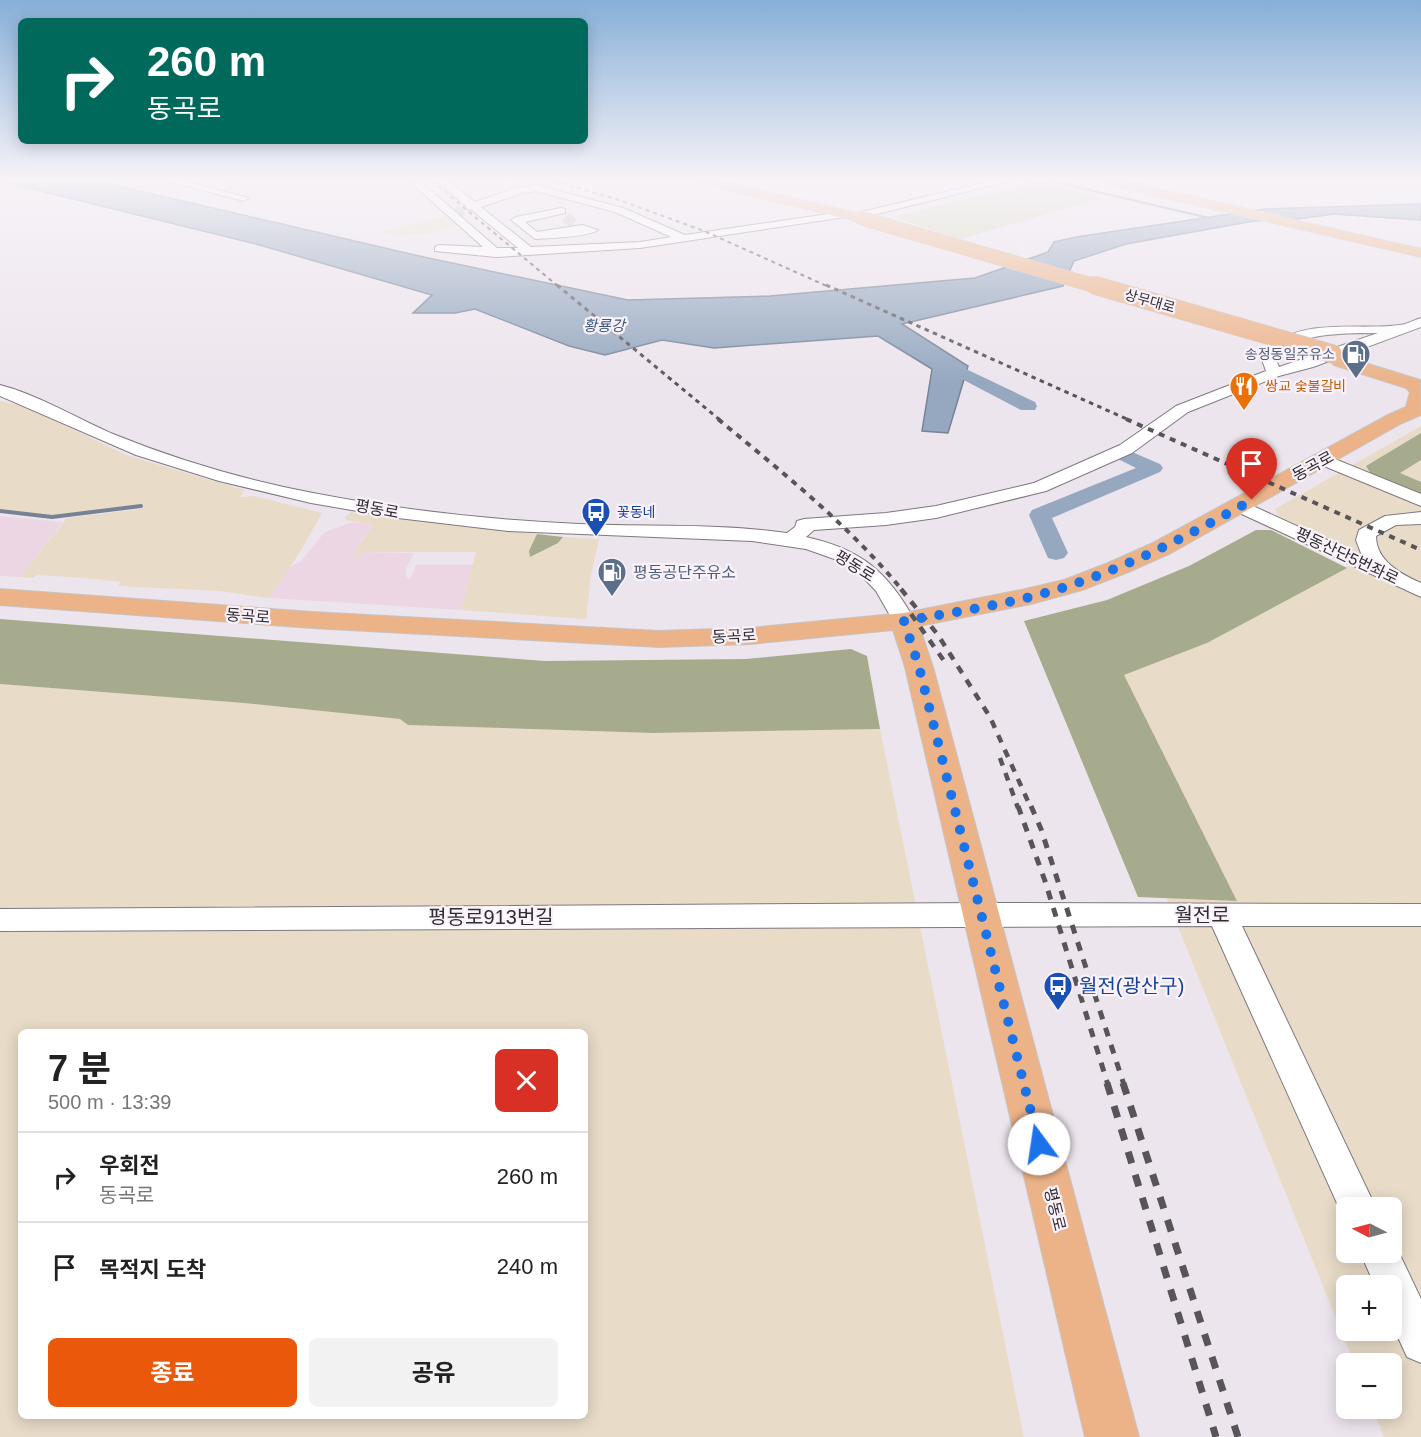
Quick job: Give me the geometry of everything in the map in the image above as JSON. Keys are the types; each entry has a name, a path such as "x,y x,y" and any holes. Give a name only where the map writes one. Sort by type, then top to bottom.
{"main road":[{"name":"상무대로","path":"966,248 1421,380"},
{"path":"1400,248 1421,253"},
{"path":"1333,354 1349,355 1421,370"},
{"path":"1333,354 1341,361 1413,384 1420,391 1418,409"},
{"name":"동곡로","path":"0,597 324,621 659,639 750,636 904,621 1073,585 1162,548 1418,409"},
{"name":"평동로","path":"904,621 919,667 982,914 1112,1437"}],"street":[{"path":"491,248 496,252"},
{"path":"526,248 530,251"},
{"path":"439,249 496,252 593,248"},
{"path":"790,540 805,529 804,525 886,519 936,512 1040,487 1132,445 1182,409 1274,373 1308,364 1397,329 1421,322"},
{"path":"1274,373 1268,357 1273,347 1281,342 1300,336 1328,332 1397,329"},
{"name":"평동로","path":"0,390 140,450 270,490 396,513 484,523 569,530 742,535 790,540 831,550 866,569 884,586 904,621"},
{"path":"1324,460 1421,501"},
{"name":"평동산단5번좌로","path":"1240,506 1421,591"},
{"path":"1396,579 1369,553 1365,545 1366,534 1380,523 1392,519 1421,518"},
{"name":"월전로","path":"982,914 1421,915"},
{"name":"평동로913번길","path":"0,920 982,914"},
{"path":"1222,915 1353,1197"},
{"path":"1384,1263 1421,1343"}],"shaded area":[{"path":"0,401 27,407 126,455 244,490 240,497 254,496 322,513 300,552 269,598 219,591 118,586 121,582 86,578 38,575 32,578 20,577 67,518 141,509 144,505 51,516 0,510"},
{"path":"1421,426 1421,1437 1384,1437 1377,1419 1402,1419 1402,1353 1350,1353 1345,1341 1402,1341 1402,1275 1336,1275 1336,1318 1166,897 1237,901 1123,675 1207,643 1361,559 1279,518 1275,509"},
{"path":"351,512 537,534 530,556 558,543 563,537 599,539 591,575 586,619 461,610 476,552 362,552 357,561 355,551 373,525 346,520 345,517"},
{"path":"0,516 63,522 20,577 0,576"},
{"path":"352,522 373,525 361,541 358,560 362,552 414,553 406,568 406,576 410,580 416,565 473,565 461,610 269,598 288,568 300,562 325,532"},
{"path":"0,684 244,703 401,719 408,725 652,733 880,729 1024,1437 0,1437"}],"green space":[{"path":"1421,433 1421,460 1400,473 1421,482 1421,495 1371,474 1366,466"},
{"path":"1256,530 1271,530 1347,568 1207,643 1124,675 1237,901 1138,897 1024,621 1107,600 1189,566"},
{"path":"537,534 563,537 558,543 530,557 529,551"},
{"path":"0,619 545,661 746,659 851,649 867,656 880,729 653,733 408,725 400,719 244,703 0,684"}],"water":[{"name":"황룡강","path":"270,248 385,248 628,300 770,296 975,278 1048,252 1050,248 1114,248 1074,261 1063,286 902,324 968,366 948,433 922,431 932,369 878,336 714,348 662,340 605,355 569,346 475,309 455,313 413,313 432,295"}],"waterway":[{"path":"966,374 1028,406"},
{"path":"1056,553 1040,515 1153,468 1125,455"},
{"path":"0,511 52,517 141,506"}],"railway":[{"path":"512,248 559,287"},
{"path":"742,248 829,287"},
{"path":"557,285 720,420"},
{"path":"826,285 1129,420"},
{"path":"718,419 838,522 882,566 902,590"},
{"path":"1126,419 1421,550"},
{"path":"901,589 938,635 990,717 1031,808"},
{"path":"911,614 947,665"},
{"path":"1000,758 1018,808"},
{"path":"1018,806 1045,881 1108,1085"},
{"path":"1031,806 1041,829 1124,1085"},
{"path":"1107,1083 1216,1437"},
{"path":"1123,1083 1238,1437"}],"place":[{"name":"송정동일주유소","path":"1356,380"},
{"name":"쌍교 숯불갈비","path":"1244,412"},
{"name":"꽃동네","path":"596,538"},
{"name":"평동공단주유소","path":"612,598"},
{"name":"월전(광산구)","path":"1058,1012"}],"route":[{"path":"1039,1144 919,667 904,621 958,612 1073,585 1162,548 1252,500"}]}
